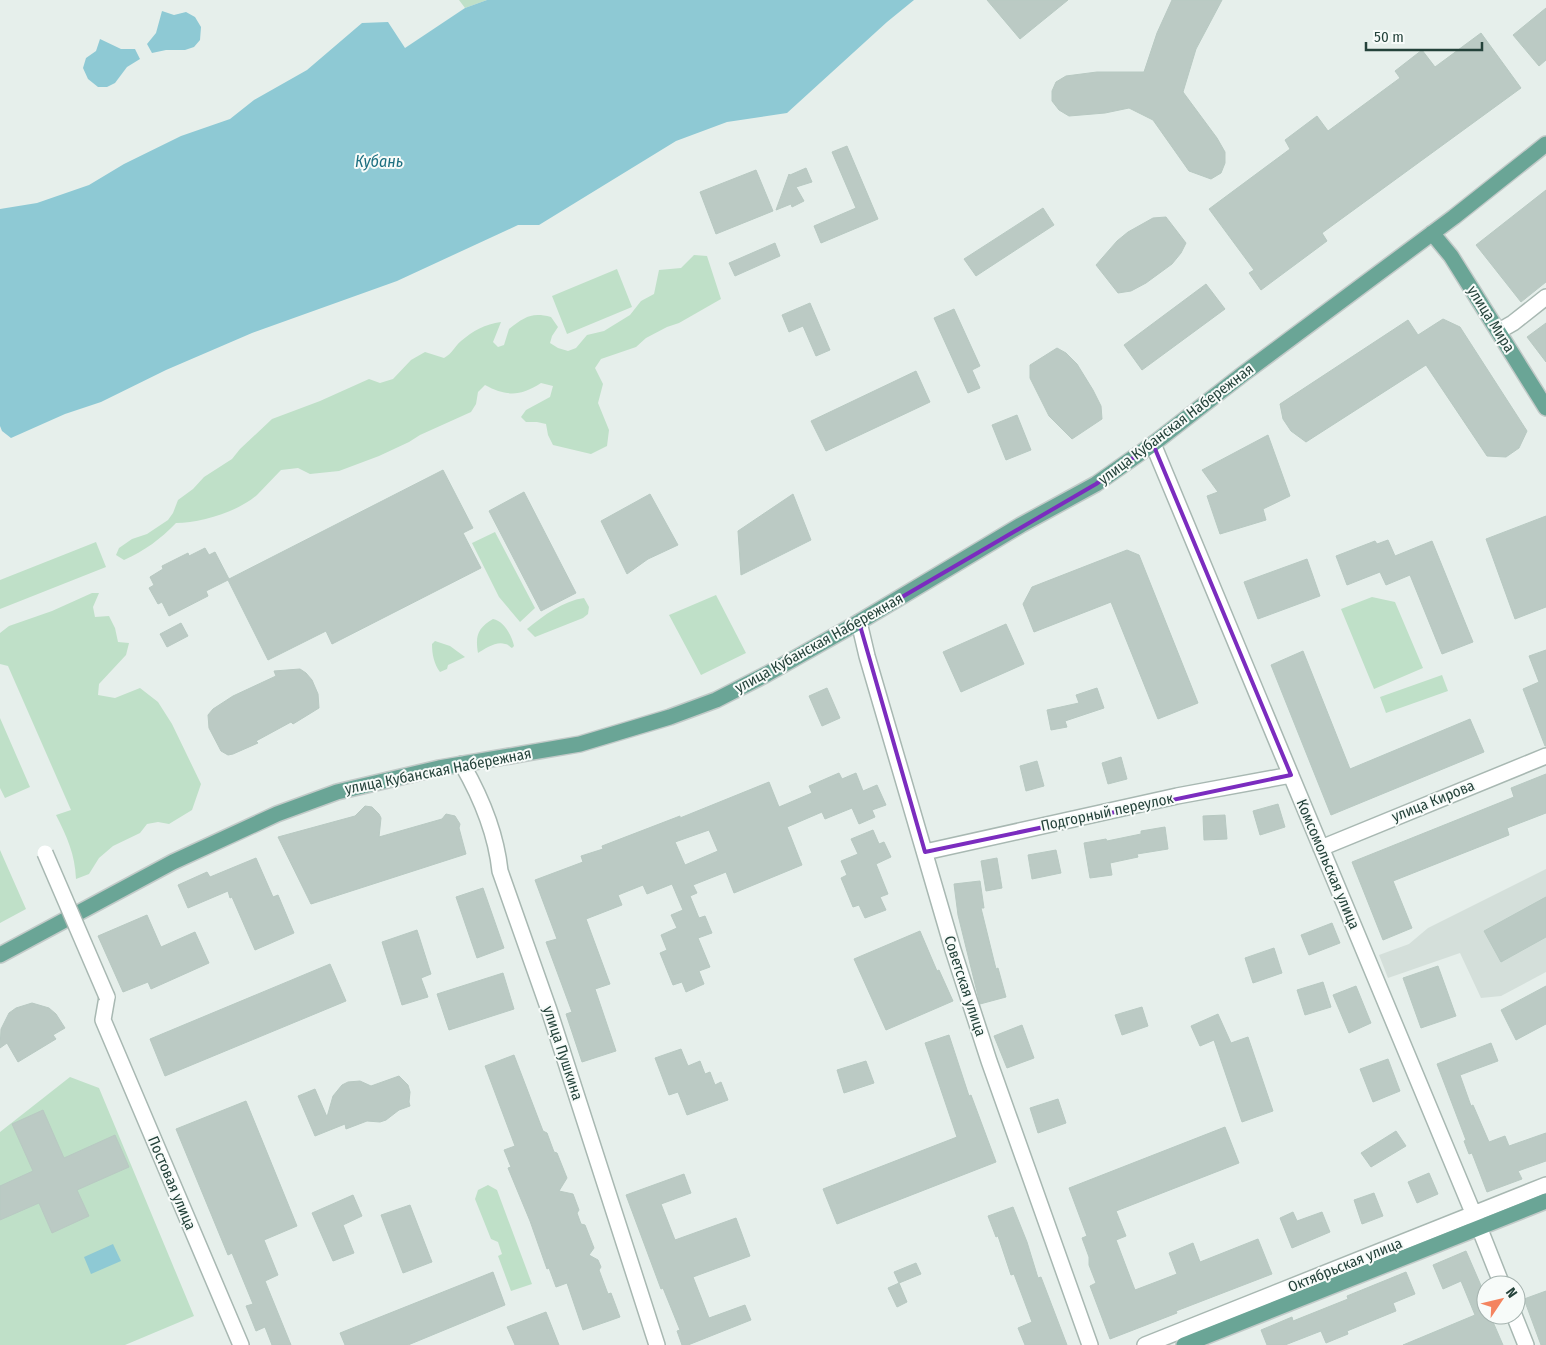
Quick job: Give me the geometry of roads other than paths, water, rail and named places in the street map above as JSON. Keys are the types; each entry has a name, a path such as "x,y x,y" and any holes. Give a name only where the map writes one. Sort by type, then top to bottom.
{"main road":[{"name":"улица Кубанская Набережная","path":"0,955 173,862 277,814 337,792 462,764 580,744 670,717 716,700 767,674 859,622 1021,525 1096,484 1153,444 1243,374 1432,233 1546,144"},
{"name":"улица Мира","path":"1432,233 1451,256 1500,331 1546,408"},
{"name":"Октябрьская улица","path":"1184,1345 1476,1220 1546,1201"}],"street":[{"path":"1500,331 1546,297"},
{"name":"Комсомольская улица","path":"1153,444 1498,1275"},
{"name":"Советская улица","path":"859,622 867,656 953,950 989,1061 1090,1345"},
{"name":"улица Кирова","path":"1321,848 1546,756"},
{"name":"улица Пушкина","path":"462,764 477,790 498,850 500,871 549,1010 657,1345"},
{"name":"Подгорный переулок","path":"925,852 1177,796 1291,775"},
{"name":"Постовая улица","path":"45,853 107,997 104,1020 241,1345"},
{"name":"Октябрьская улица","path":"1145,1345 1476,1220 1546,1184"},
{"path":"1518,1325 1526,1345"}],"water":[{"name":"Кубань","path":"487,0 914,0 887,22 787,113 727,122 676,141 539,225 518,225 397,281 252,333 166,370 101,402 65,414 11,438 2,431 0,426 0,209 37,203 89,185 124,164 181,136 230,119 254,100 307,70 362,23 388,22 405,48 465,8"},
{"path":"162,11 174,15 186,12 195,17 201,27 200,40 194,47 185,50 166,50 152,53 147,44 156,33"},
{"path":"100,39 121,49 135,49 140,59 127,67 115,83 107,87 98,87 88,79 83,68 86,58 96,51"},
{"path":"113,1244 121,1261 91,1274 84,1257"}]}
